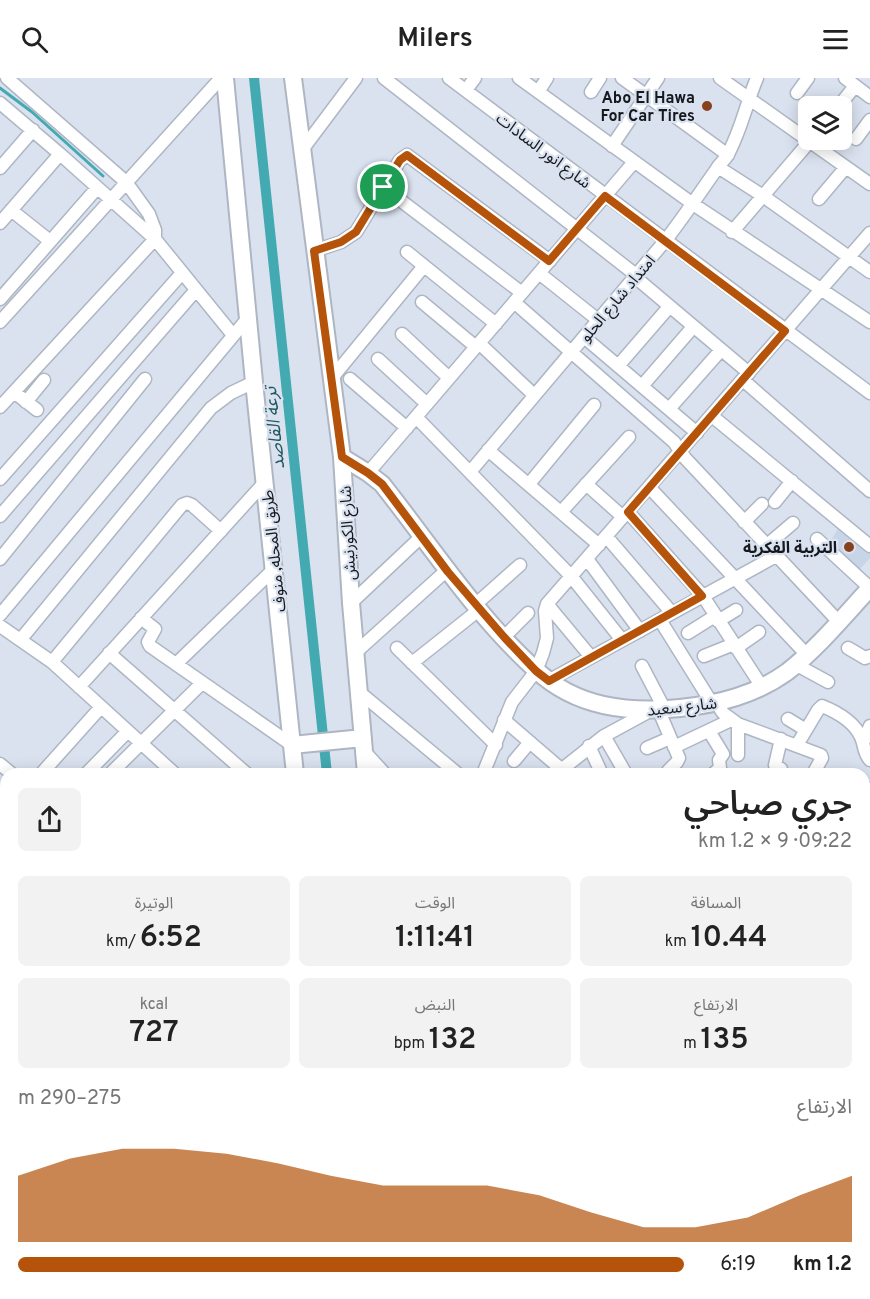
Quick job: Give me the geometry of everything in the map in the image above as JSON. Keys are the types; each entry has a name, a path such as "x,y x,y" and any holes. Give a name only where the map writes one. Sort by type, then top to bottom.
{"main road":[{"name":"طريق المحله, منوف","path":"223,78 265,482 297,745 295,768"},
{"name":"شارع الكورنيش","path":"293,78 342,457 358,691 358,743 364,768"},
{"name":"شارع سعيد","path":"342,457 382,484 447,570 486,613 504,637 542,676 586,701 607,707 658,711 715,704 740,697 762,687 801,659 869,590"},
{"path":"297,745 358,743"}],"street":[{"path":"0,407 155,239 155,230 149,214 126,182 7,78"},
{"path":"0,322 223,78"},
{"path":"302,150 356,78"},
{"path":"384,78 635,276 721,350 746,377 870,491"},
{"name":"شارع انور السادات","path":"449,78 870,393"},
{"path":"466,90 475,78"},
{"path":"519,78 732,232 870,322"},
{"path":"538,92 547,78"},
{"path":"591,92 600,78"},
{"path":"622,78 728,155"},
{"path":"612,146 658,78"},
{"path":"720,78 798,133"},
{"name":"امتداد شارع الحلو","path":"470,472 665,241 693,204 728,155 757,78"},
{"path":"797,93 808,78"},
{"path":"844,96 850,82 870,97"},
{"path":"0,104 33,130 155,239 233,334"},
{"path":"856,138 870,120"},
{"path":"0,168 33,130"},
{"path":"732,232 802,150"},
{"path":"822,150 870,184"},
{"path":"0,223 60,154"},
{"path":"314,251 341,242 356,232 383,187 407,155 549,261"},
{"path":"368,473 634,162"},
{"path":"718,167 870,272"},
{"path":"819,199 846,167"},
{"path":"383,187 518,298 571,352 674,442 744,522 838,621"},
{"path":"0,299 97,188"},
{"path":"11,210 50,241"},
{"path":"542,676 547,638 545,611 548,604 870,233"},
{"path":"407,252 496,324"},
{"path":"332,378 424,266"},
{"path":"0,479 182,273"},
{"path":"539,273 598,320"},
{"path":"0,516 196,290"},
{"path":"422,302 477,345 534,395"},
{"path":"618,366 669,307"},
{"path":"0,615 248,318"},
{"path":"642,386 693,327"},
{"path":"402,334 449,378"},
{"path":"584,337 697,433"},
{"path":"669,409 721,350"},
{"path":"378,359 427,404"},
{"path":"0,559 145,379"},
{"path":"350,379 406,428"},
{"path":"26,402 44,380"},
{"path":"21,639 211,408 231,393 254,382"},
{"path":"14,392 37,410"},
{"path":"528,484 594,405"},
{"path":"712,416 870,546"},
{"path":"416,417 571,576 622,640"},
{"path":"561,512 629,436"},
{"path":"488,450 561,512 603,541 672,613"},
{"path":"775,502 792,481"},
{"path":"79,687 265,482"},
{"path":"586,484 626,515 702,596 762,687"},
{"path":"649,487 735,578 801,659 828,682"},
{"path":"52,663 182,504 192,505 221,531"},
{"path":"744,522 762,504"},
{"path":"766,546 793,523"},
{"path":"351,603 421,537"},
{"path":"816,539 869,590"},
{"path":"488,768 512,702 542,676 591,657 776,556"},
{"path":"586,559 640,630"},
{"path":"412,663 486,613 520,565"},
{"path":"176,664 275,568"},
{"path":"355,653 447,570"},
{"path":"548,604 591,657"},
{"path":"688,633 736,610"},
{"path":"504,637 528,613"},
{"path":"141,618 155,629 149,645 297,745"},
{"path":"660,620 723,713 735,722 822,756 816,768"},
{"path":"2,631 21,639 52,663 168,768"},
{"path":"704,656 735,646 759,632"},
{"path":"397,648 496,745"},
{"path":"848,648 866,658 870,656"},
{"path":"109,653 240,768"},
{"path":"642,666 658,711 679,758 671,768"},
{"path":"119,768 202,682"},
{"path":"358,691 451,768"},
{"path":"46,768 101,707"},
{"path":"797,746 820,707 825,707 852,723 863,743 864,752 870,760"},
{"path":"562,768 604,735 658,711"},
{"path":"788,719 806,730"},
{"path":"504,720 555,768"},
{"path":"647,748 672,743 735,722"},
{"path":"735,722 738,755"},
{"path":"863,743 870,726"},
{"path":"710,730 723,754 719,760 720,768"},
{"path":"92,768 128,731"},
{"path":"604,735 623,768"},
{"path":"427,749 436,738"},
{"path":"780,768 775,765 781,740"},
{"path":"514,761 530,742"},
{"path":"358,743 380,768"},
{"path":"589,746 599,768"}],"shaded area":[{"name":"التربية الفكرية","path":"840,525 870,551 870,558 859,570 829,544"}],"waterway":[{"name":"ترعة القاصد","path":"254,78 326,768"},
{"path":"0,88 32,112 103,176"}],"place":[{"name":"Abo El Hawa For Car Tires","path":"707,106"},
{"name":"التربية الفكرية","path":"849,547"}],"route":[{"path":"407,155 411,156 549,261 605,196 785,331 628,512 702,596 549,681 536,671 504,637 448,572 382,484 342,457 314,251 341,242 356,232 383,187 403,158 407,155"}]}
